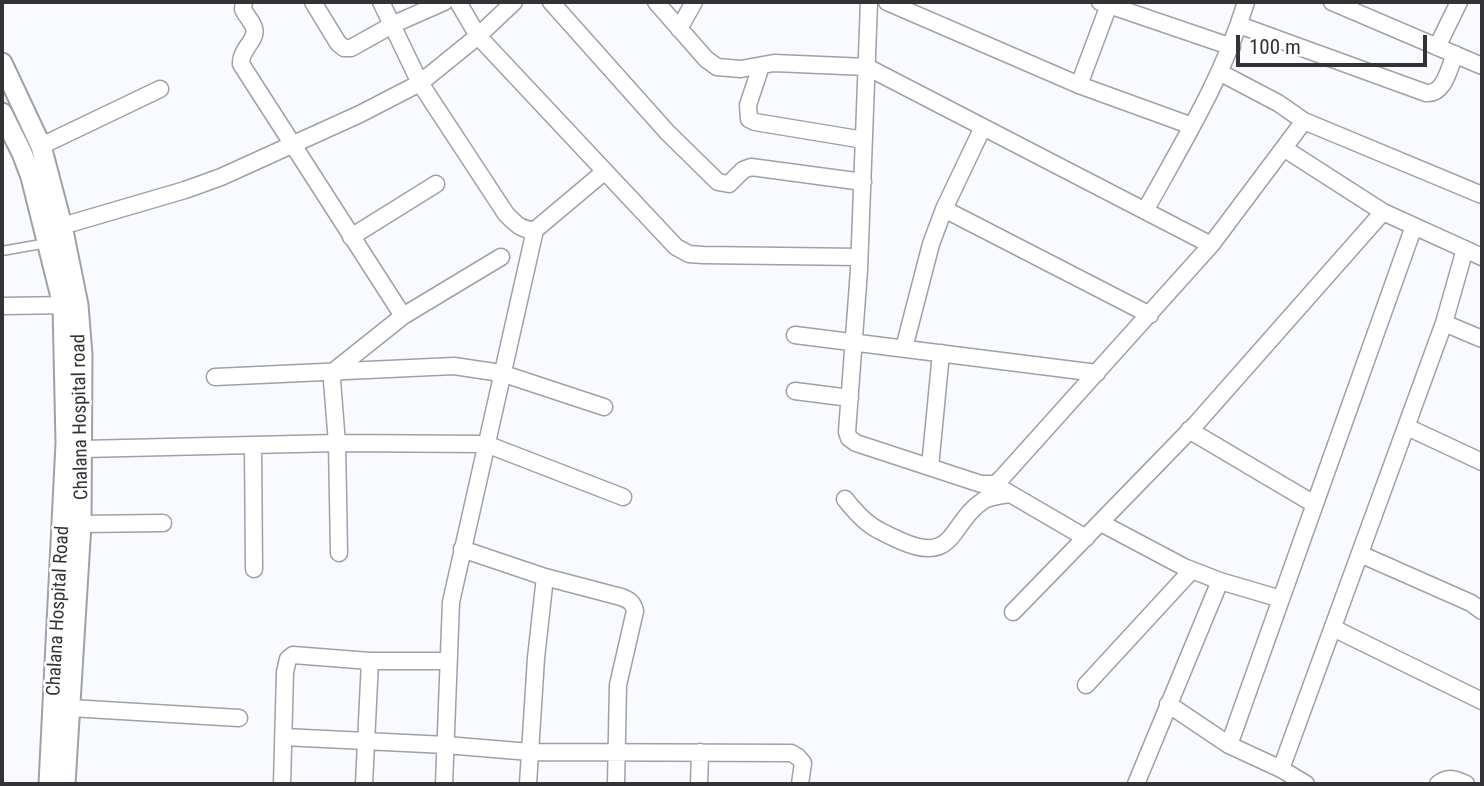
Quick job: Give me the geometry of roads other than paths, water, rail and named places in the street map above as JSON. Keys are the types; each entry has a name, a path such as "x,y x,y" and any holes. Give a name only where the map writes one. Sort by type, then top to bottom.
{"street":[{"path":"244,2 243,9 254,27 255,34 241,56 241,64 403,316"},
{"path":"313,2 338,43 344,48 351,48 394,24 444,2"},
{"path":"381,2 394,24 420,83 506,214 525,230 535,230"},
{"path":"458,2 478,36 676,247 689,254 859,257"},
{"path":"62,226 185,190 360,114 420,83 478,36 514,2"},
{"path":"551,2 667,132 718,182 729,184 743,170 751,167 863,182"},
{"path":"656,2 706,59 717,67 729,69 774,63 867,67 1211,245"},
{"path":"678,29 694,2"},
{"path":"869,2 855,341 847,432 849,438 856,443 981,484 994,484 1086,538"},
{"path":"887,2 1079,85 1192,125"},
{"path":"1145,211 1221,73 1246,2"},
{"path":"1332,2 1482,66"},
{"path":"1437,47 1459,2"},
{"path":"1079,85 1106,3 1232,47"},
{"path":"1239,25 1426,93 1434,94 1440,90 1455,54"},
{"name":"Chalana Hospital road","path":"2,63 41,146 62,226 70,305 82,355 81,524 65,784"},
{"path":"761,66 748,105 749,119 864,140"},
{"path":"1221,73 1278,103 1304,121 1482,195"},
{"path":"41,146 160,89"},
{"path":"3,122 21,101"},
{"path":"994,484 1211,245 1304,121"},
{"name":"Chalana Hospital Road","path":"3,122 22,153 31,177 47,243 70,305 49,784"},
{"path":"904,348 924,264 944,209 983,127"},
{"path":"1285,149 1383,212 1482,257"},
{"path":"444,784 450,602 535,230 604,172"},
{"path":"351,237 436,184"},
{"path":"944,209 1150,315"},
{"path":"1013,612 1189,430 1383,212"},
{"path":"1229,745 1415,226"},
{"path":"1281,769 1407,428 1444,323 1465,249"},
{"path":"339,553 337,443 332,381 334,371 403,316 501,257"},
{"path":"2,306 70,305"},
{"path":"1444,323 1482,339"},
{"path":"795,335 1097,373"},
{"path":"930,467 941,353"},
{"path":"215,377 454,366 501,373 604,407"},
{"path":"794,391 850,398"},
{"path":"1407,428 1482,462"},
{"path":"1189,430 1314,504"},
{"path":"83,449 337,443 486,444 623,497"},
{"path":"253,445 254,569"},
{"path":"845,499 874,530 926,550 942,545 985,500 1010,494"},
{"path":"81,524 163,523"},
{"path":"1101,523 1192,570 1280,599"},
{"path":"462,549 545,577 621,597 630,600 634,606 618,685 615,784"},
{"path":"1360,554 1471,603 1482,611"},
{"path":"1086,685 1192,570"},
{"path":"528,784 536,658 545,577"},
{"path":"1136,784 1220,581"},
{"path":"1333,628 1482,701"},
{"path":"282,784 285,672 288,659 293,655 370,661 449,661"},
{"path":"364,784 370,661"},
{"path":"1168,704 1229,745 1306,784"},
{"path":"70,708 239,718"},
{"path":"284,737 530,752 791,753 803,763 800,784"},
{"path":"699,784 700,751"},
{"path":"1438,784 1444,780 1455,779 1466,784"}],"lane":[{"path":"2,251 47,243"}]}
